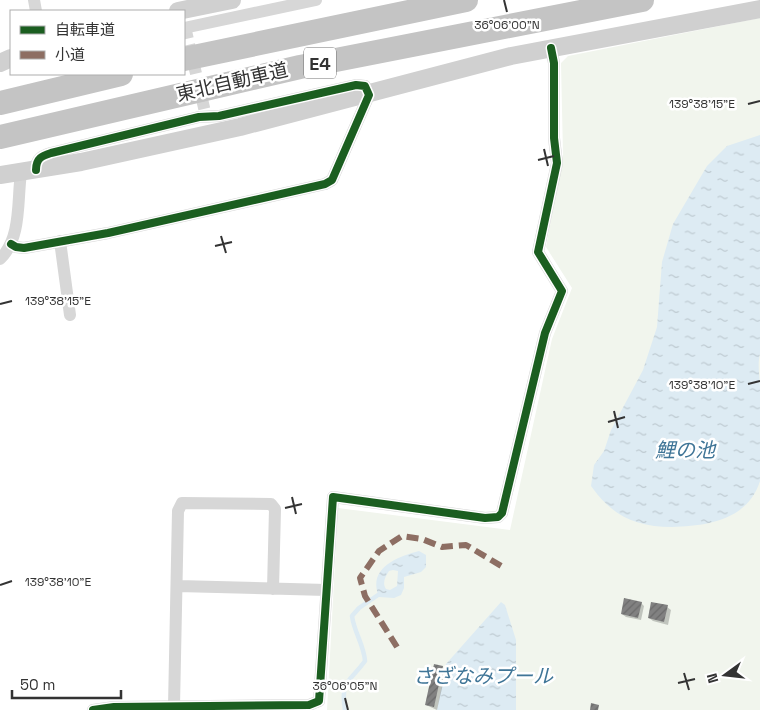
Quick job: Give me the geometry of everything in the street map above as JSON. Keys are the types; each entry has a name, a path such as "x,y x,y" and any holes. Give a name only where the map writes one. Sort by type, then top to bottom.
{"highway":[{"name":"東北自動車道","path":"185,59 466,0"},
{"name":"東北自動車道","path":"0,137 300,67 642,0"},
{"path":"0,103 117,75"}],"street":[{"path":"185,28 316,0"},
{"path":"183,10 227,1"},
{"path":"0,175 29,171 240,127 369,95 494,60 760,9"},
{"path":"92,710 114,707 309,705 319,701 333,497 494,519 502,512 545,333 562,290 538,252 557,163 554,138 554,63 551,48"},
{"path":"11,244 24,248 108,233 325,184 332,180 369,95"},
{"path":"0,258 11,244 15,232 29,171"},
{"path":"60,241 70,315"},
{"path":"174,706 178,586 178,511 182,502 267,503 275,509 273,589"},
{"path":"178,586 326,590"}],"shaded area":[{"path":"760,18 760,710 327,710 338,508 510,530 552,339 572,288 546,247 563,155 561,63 568,56"}],"water":[{"name":"鯉の池","path":"760,135 760,481 754,494 746,504 725,518 699,525 672,527 636,522 626,518 607,505 591,486 594,465 604,451 611,430 643,370 657,327 662,262 673,224 707,166 727,146"},
{"path":"419,551 426,555 426,567 421,572 404,577 404,588 401,595 394,598 379,597 376,587 377,578 386,565","holes":["389,571 398,571 397,586 390,590 386,589 384,580"]},
{"name":"さざなみプール","path":"501,602 505,605 516,640 516,710 437,710 446,664"}],"building":[{"path":"624,598 642,602 638,618 621,614"},
{"path":"651,602 668,605 664,622 648,618"},
{"path":"434,664 443,666 434,707 425,705"},
{"path":"591,703 599,705 598,710 590,710"}],"waterway":[{"path":"345,710 345,687 365,661 352,616 359,608 378,595"}],"tunnel":[{"path":"185,27 206,116"}],"marked path":[{"path":"397,647 365,596 360,578 379,551 402,536 422,539 442,547 466,545 503,567"}],"cycle path":[{"path":"93,710 114,707 309,705 319,701 333,497 485,518 498,517 502,513 545,333 562,291 538,252 557,163 554,138 554,63 551,48"},
{"path":"11,244 24,248 108,233 325,184 332,180 369,95 365,86 356,85 219,116 199,117 51,153 40,158 36,170"}]}
